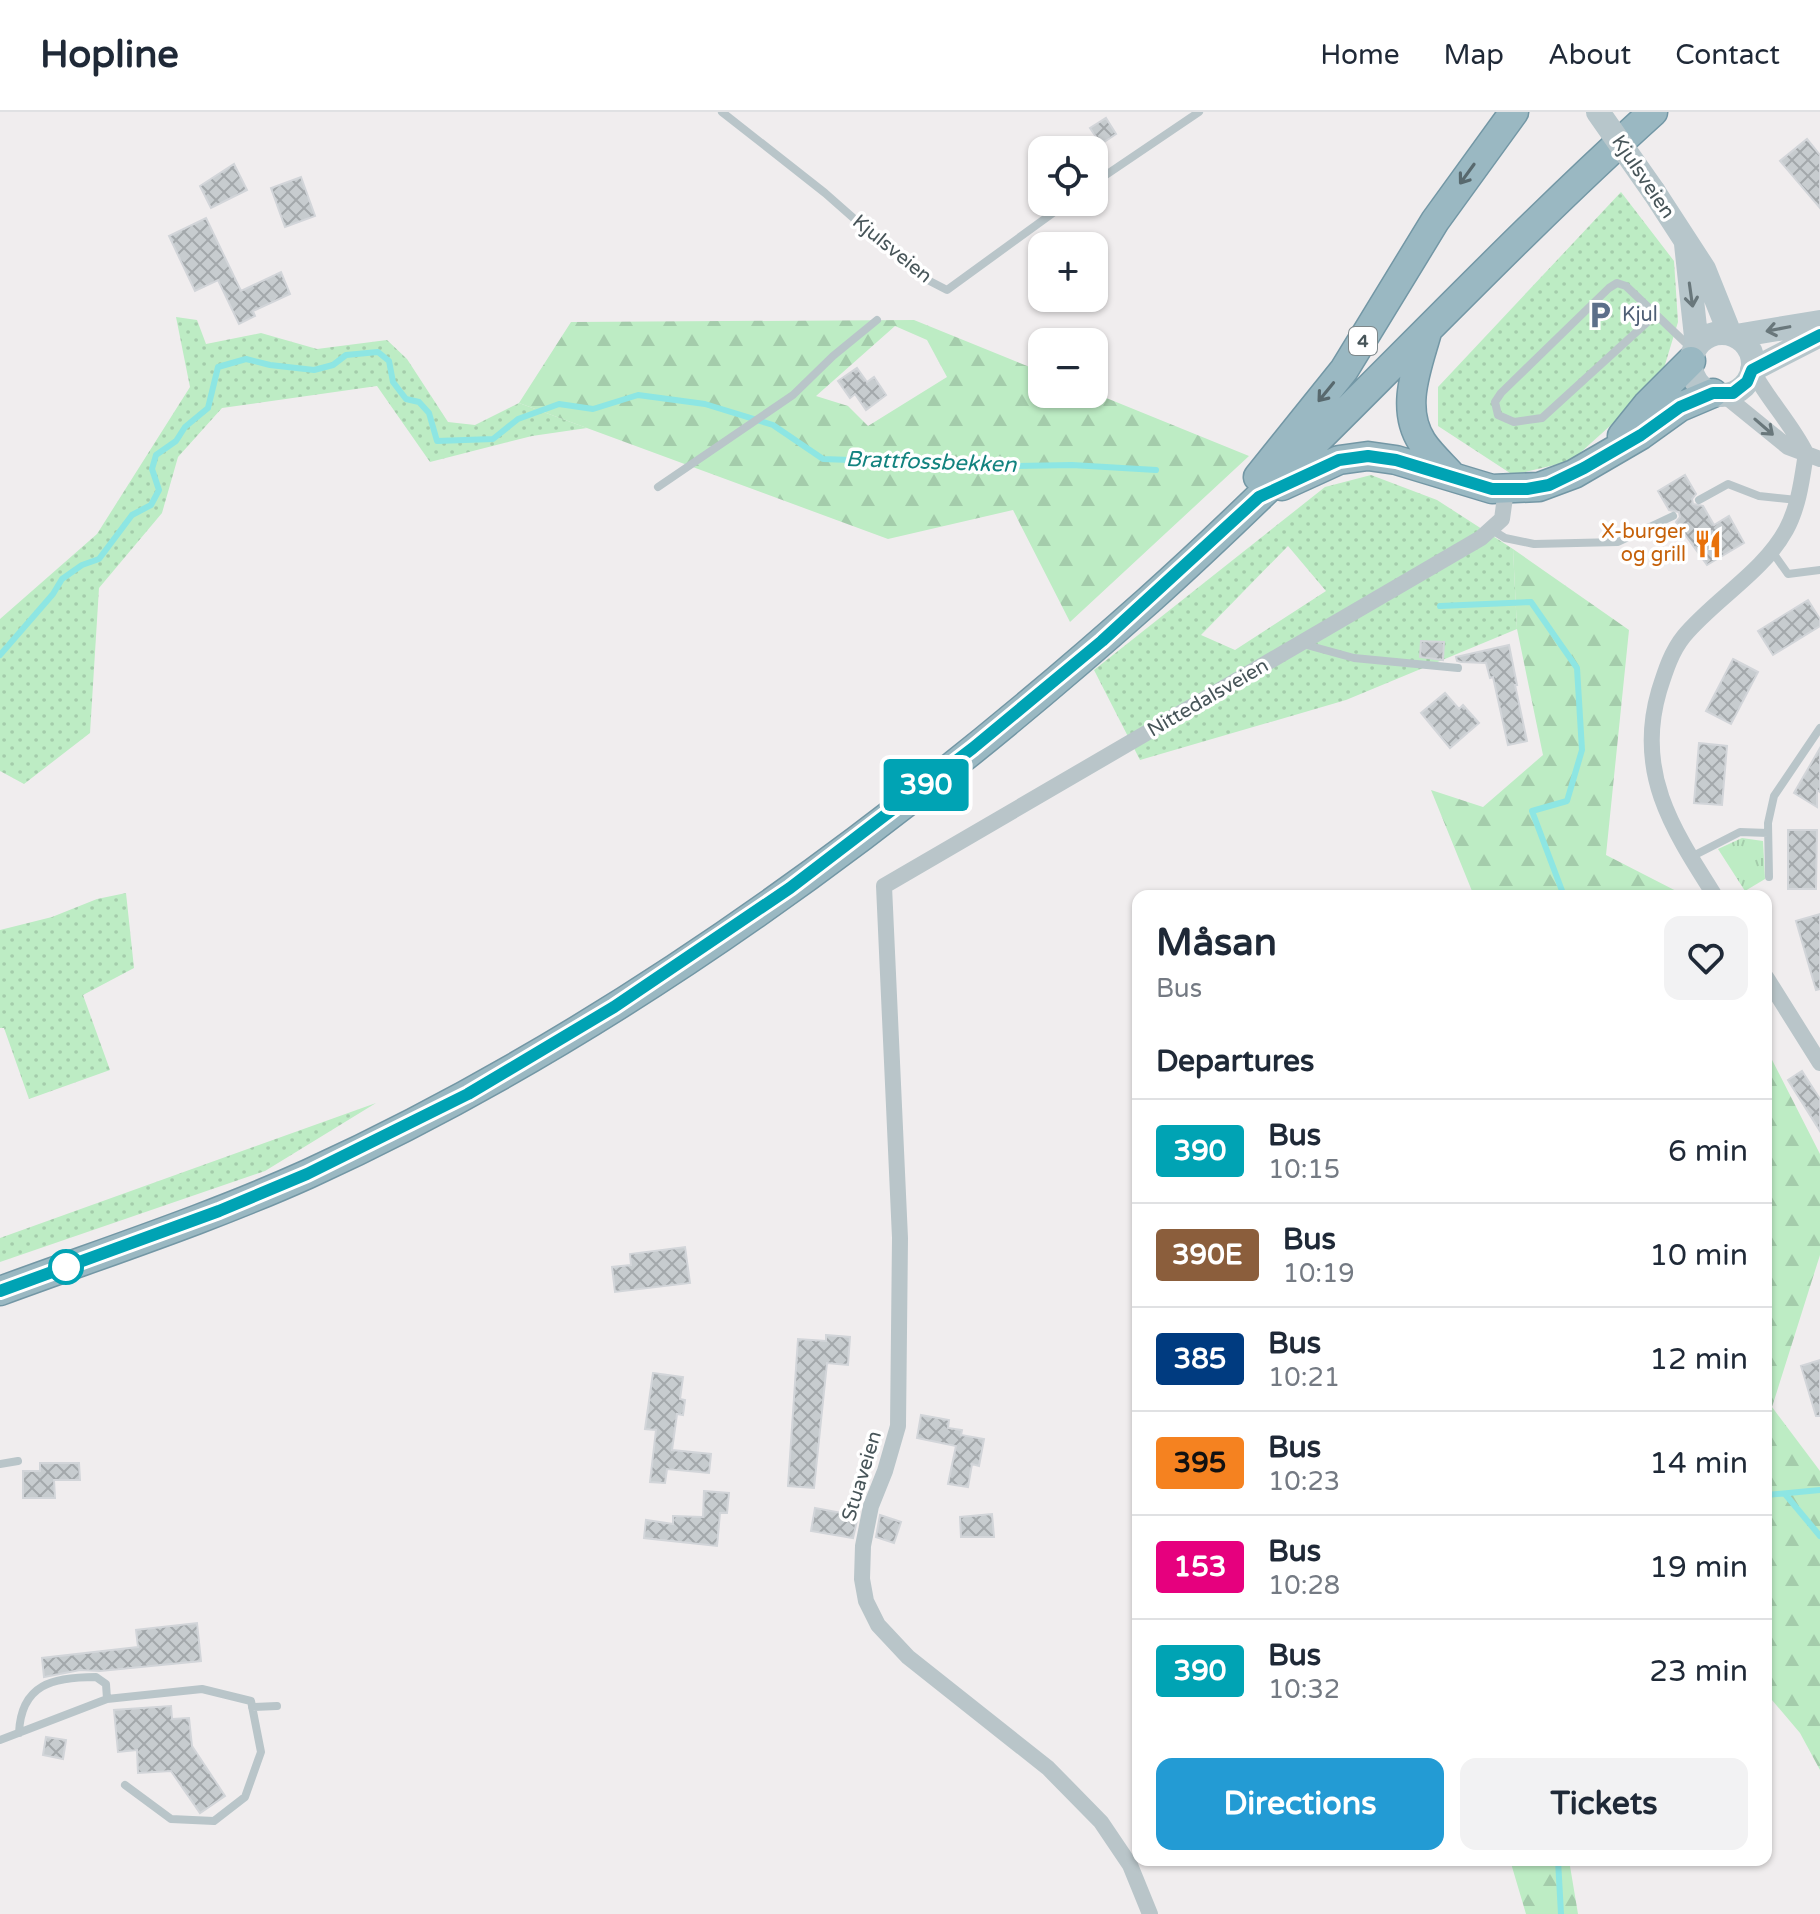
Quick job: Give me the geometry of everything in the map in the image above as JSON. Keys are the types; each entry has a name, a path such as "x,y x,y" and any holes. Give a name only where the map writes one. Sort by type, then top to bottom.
{"highway":[{"name":"4","path":"1194,559 1344,370 1435,221 1514,112"},
{"name":"4","path":"0,1291 219,1211 307,1174 412,1124 560,1040 714,941 888,815 1056,681 1194,559 1608,152 1653,112"},
{"path":"1427,330 1413,386 1412,416 1422,442 1452,476"},
{"name":"4","path":"1613,450 1631,422 1694,353"},
{"name":"4","path":"1259,497 1318,468 1356,457 1382,457 1481,486 1527,489 1557,482 1641,435 1680,407 1718,394"}],"main road":[{"name":"Kjulsveien","path":"1598,112 1704,269 1733,335"},
{"name":"Kjulsveien","path":"1686,244 1694,353"},
{"path":"1820,322 1733,335 1715,334 1694,353 1696,381 1718,394 1741,388 1752,370 1820,335"},
{"path":"1733,335 1748,347 1752,370"}],"street":[{"path":"1752,370 1763,391 1813,456"},
{"path":"1718,394 1788,447 1813,456"},
{"path":"1711,890 1666,814 1656,785 1651,763 1655,705 1667,665 1682,638 1771,550 1785,530 1813,456"},
{"path":"1492,530 1502,519 1506,490"},
{"name":"Nittedalsveien","path":"884,886 1303,644 1492,530"},
{"name":"Stuaveien","path":"884,886 900,1238 898,1426 871,1506 863,1546 862,1579 866,1601 878,1625 908,1657 1048,1768 1101,1822 1130,1865 1150,1914"},
{"path":"1772,987 1820,1063"}],"lane":[{"name":"Kjulsveien","path":"722,112 825,193 918,275 947,290 1049,216"},
{"path":"1108,174 1199,112"},
{"path":"1654,316 1542,418 1514,422 1498,415 1495,402 1501,393 1617,283 1626,286 1694,353"},
{"path":"658,487 793,395 833,356 877,320"},
{"path":"1699,500 1728,484 1759,496 1798,500"},
{"path":"1492,530 1505,538 1534,544 1618,542 1673,516"},
{"path":"1771,550 1788,574 1820,570"},
{"path":"1303,644 1354,658 1458,668"},
{"path":"1769,877 1768,833 1774,796 1820,728"},
{"path":"1690,857 1740,832 1768,833"},
{"path":"0,1464 18,1461"},
{"path":"19,1733 20,1711 42,1685 55,1680 96,1677 106,1684 107,1699"},
{"path":"0,1740 107,1699 202,1689 251,1701 261,1752 245,1797 214,1821 171,1819 125,1785"},
{"path":"252,1707 277,1706"}],"green space":[{"path":"1621,192 1674,261 1678,322 1660,381 1571,461 1513,475 1438,426 1438,387"},
{"path":"176,317 197,320 206,344 261,333 317,349 387,340 407,359 448,422 475,425 519,403 587,428 532,436 430,462 377,386 222,408 178,457 162,513 99,588 90,733 24,784 0,771 0,619 97,534 190,387"},
{"path":"914,320 1028,366 1028,408 1108,408 1108,399 1249,456 1070,622 1013,510 888,539 519,403 571,322","holes":["895,326 927,340 947,377 868,426 848,406 816,396"]},
{"path":"1371,475 1437,500 1513,549 1517,629 1346,700 1140,760 1094,670 1325,487","holes":["1288,546 1326,591 1235,650 1201,635"]},
{"path":"1513,549 1629,630 1606,855 1674,890 1472,890 1431,790 1483,807 1543,755 1517,629"},
{"path":"1742,838 1763,841 1765,879 1744,890 1718,849"},
{"path":"126,893 134,968 83,995 110,1070 29,1099 4,1028 0,1028 0,930 52,917 97,899"},
{"path":"1772,1060 1820,1154 1820,1255 1772,1407"},
{"path":"376,1103 265,1171 0,1262 0,1238"},
{"path":"1772,1407 1820,1471 1820,1770 1800,1733 1772,1700"},
{"path":"1512,1866 1570,1866 1578,1914 1526,1914"}],"building":[{"path":"1106,118 1116,134 1108,139 1108,136 1096,136 1090,128"},
{"path":"1807,139 1820,155 1820,208 1780,161"},
{"path":"234,164 247,190 211,208 200,186"},
{"path":"301,177 315,216 285,227 271,188"},
{"path":"206,218 241,291 281,272 290,294 253,311 255,316 239,324 218,280 195,291 169,236"},
{"path":"857,368 867,382 874,377 886,395 866,410 855,394 850,398 838,381"},
{"path":"1685,475 1696,494 1693,504 1703,506 1714,525 1729,516 1744,543 1707,565 1676,522 1679,512 1669,510 1658,491"},
{"path":"1808,600 1820,619 1820,626 1773,655 1758,631"},
{"path":"1421,641 1444,642 1443,660 1420,657"},
{"path":"1509,645 1527,741 1508,745 1493,677 1490,678 1486,663 1461,662 1456,657"},
{"path":"1733,659 1758,672 1731,724 1706,711"},
{"path":"1445,693 1459,709 1463,705 1479,723 1450,748 1421,713"},
{"path":"1699,743 1727,746 1722,805 1694,803"},
{"path":"1820,748 1820,792 1817,790 1817,807 1794,793"},
{"path":"1788,830 1817,830 1816,889 1788,889"},
{"path":"1820,914 1820,989 1816,990 1796,921"},
{"path":"1802,1071 1820,1099 1820,1131 1788,1080"},
{"path":"685,1247 690,1283 615,1292 612,1267 631,1265 630,1254"},
{"path":"826,1335 850,1337 848,1365 827,1363 814,1488 788,1486 798,1339 826,1341"},
{"path":"1820,1360 1820,1416 1816,1416 1801,1366"},
{"path":"653,1373 683,1377 680,1399 685,1400 683,1415 677,1414 672,1450 711,1454 709,1473 667,1469 665,1483 650,1482 656,1430 645,1429"},
{"path":"921,1415 949,1420 948,1428 962,1430 961,1435 984,1439 979,1466 972,1464 968,1487 948,1484 956,1446 917,1438"},
{"path":"40,1463 79,1463 80,1480 54,1480 55,1498 23,1498 23,1471 40,1471"},
{"path":"704,1491 729,1493 727,1513 720,1513 717,1546 644,1538 646,1520 673,1524 673,1516 703,1517"},
{"path":"815,1508 858,1516 853,1538 811,1531"},
{"path":"992,1514 994,1537 961,1537 960,1517"},
{"path":"880,1515 901,1522 894,1543 876,1537"},
{"path":"197,1623 201,1661 100,1671 80,1670 44,1677 42,1658 138,1647 136,1630"},
{"path":"171,1706 172,1719 189,1718 192,1746 225,1796 200,1813 171,1771 138,1773 137,1750 118,1752 114,1710"},
{"path":"46,1737 66,1740 63,1759 43,1755"}],"waterway":[{"name":"Brattfossbekken","path":"0,655 53,594 62,579 82,565 99,559 132,515 151,505 159,490 152,469 156,455 176,441 185,427 208,408 218,367 246,359 314,370 333,365 346,355 378,352 389,361 393,382 406,399 419,402 429,413 437,441 493,439 518,419 559,404 593,409 638,395 705,404 773,425 823,459 1156,470"},
{"name":"Brattfossbekken","path":"1440,606 1531,602 1577,668 1582,750 1567,801 1532,811 1562,890"},
{"name":"Brattfossbekken","path":"1772,1494 1820,1490"},
{"path":"1785,1494 1820,1536"},
{"path":"1558,1866 1561,1914"}],"bus line":[{"name":"390","path":"0,1291 219,1211 307,1174 468,1094 614,1007 790,888 973,748 1102,641 1259,497 1339,460 1368,456 1396,460 1492,489 1527,489 1549,485 1641,435 1680,407 1713,393 1733,393 1747,382 1752,370 1820,335"}],"place":[{"name":"Kjul","path":"1600,315"},
{"name":"X-burger og grill","path":"1708,544"}]}
